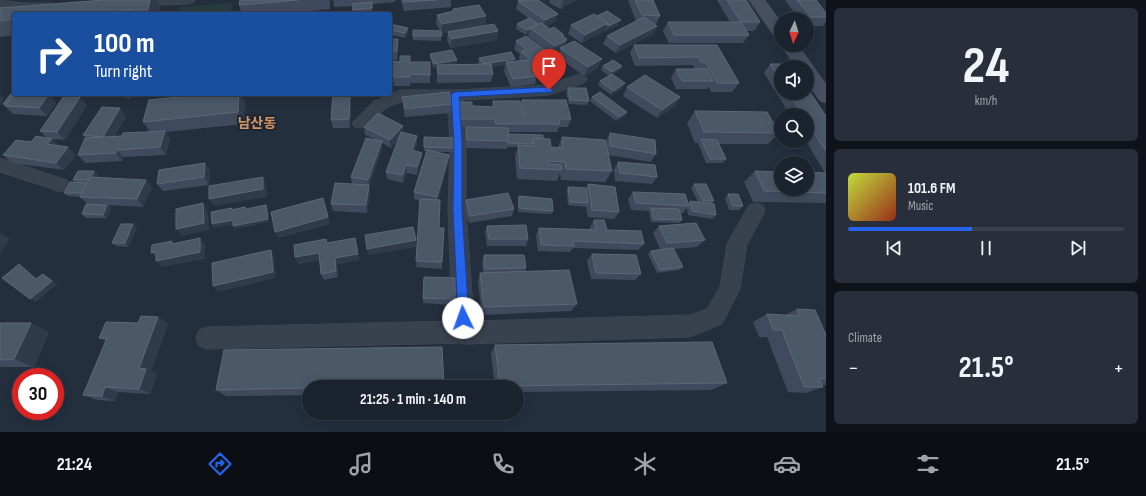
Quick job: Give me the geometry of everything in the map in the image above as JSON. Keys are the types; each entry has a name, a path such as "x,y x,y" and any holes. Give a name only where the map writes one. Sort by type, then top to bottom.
{"street":[{"path":"122,3 188,0"},
{"path":"758,0 774,23"},
{"path":"0,3 23,7 61,6"},
{"path":"360,122 380,105 401,95 549,90 579,79"},
{"path":"814,80 826,97"},
{"path":"455,94 458,142 457,210 464,333"},
{"path":"0,165 61,185"},
{"path":"207,338 464,333 690,326 714,317 730,289 736,244 756,211"}],"green space":[{"path":"232,3 231,12 179,12 180,7"}],"building":[{"path":"104,0 150,0 147,12 132,12 133,10 106,12 12,12 12,19 0,21 0,8"},
{"path":"240,0 298,0 239,5"},
{"path":"403,0 436,0 403,2"},
{"path":"538,0 558,14 545,20 518,1"},
{"path":"635,0 653,0 660,16 642,15"},
{"path":"727,0 746,0 760,22 741,22"},
{"path":"797,0 816,0 826,13 826,17 814,17 814,12 807,12"},
{"path":"372,2 372,8 353,10 352,4"},
{"path":"479,5 486,16 442,24 437,15 454,11 453,9"},
{"path":"607,11 621,20 608,26 608,23 597,16"},
{"path":"594,14 608,23 585,35 571,25"},
{"path":"644,17 657,26 620,45 607,36"},
{"path":"529,18 538,24 527,30 517,24"},
{"path":"668,22 741,22 749,35 674,35"},
{"path":"541,23 550,29 554,27 564,35 562,36 567,39 565,40 566,41 555,46 530,28"},
{"path":"392,24 408,28 405,33 392,30"},
{"path":"494,24 498,31 451,39 448,32"},
{"path":"413,30 441,31 442,36 413,36"},
{"path":"526,36 556,58 540,66 521,52 526,49 516,41"},
{"path":"392,39 398,39 397,51 392,51"},
{"path":"574,41 602,59 588,67 560,48"},
{"path":"634,45 717,45 739,83 717,83 706,62 701,62 698,57 639,58"},
{"path":"452,50 457,60 434,64 430,54"},
{"path":"511,52 515,59 483,64 479,58"},
{"path":"400,56 410,56 410,62 430,62 430,75 410,74 410,77 394,77 394,74 392,74 392,61 400,62"},
{"path":"530,60 537,76 513,79 506,62"},
{"path":"613,60 622,66 612,72 603,66"},
{"path":"491,64 493,74 438,74 437,65"},
{"path":"770,64 774,64 774,70"},
{"path":"676,69 707,69 713,81 682,81"},
{"path":"612,74 625,83 613,91 600,81"},
{"path":"645,75 680,97 662,110 627,87"},
{"path":"568,88 586,88 589,101 570,100"},
{"path":"12,92 12,96 6,104 3,104"},
{"path":"449,92 452,104 405,109 402,97"},
{"path":"600,92 627,112 619,117 592,97"},
{"path":"12,96 48,96 39,108 5,106"},
{"path":"64,96 80,97 57,132 40,131"},
{"path":"188,96 239,96 238,112 143,122 149,100"},
{"path":"333,96 350,96 349,119 331,120"},
{"path":"814,98 826,116 826,151 814,133 814,108 799,108 793,100 814,100"},
{"path":"522,100 566,100 571,119 559,119 560,124 496,124 495,119 461,119 459,102 472,102 472,106 494,107 493,101 520,101 523,117 525,117"},
{"path":"102,107 120,108 103,137 83,135"},
{"path":"695,111 767,112 774,124 774,133 704,132"},
{"path":"378,113 403,126 390,140 364,127"},
{"path":"466,127 508,128 509,141 467,140"},
{"path":"165,131 160,147 117,150 116,153 78,155 85,138 122,136 123,133"},
{"path":"401,132 417,136 412,150 422,153 417,167 406,165 403,175 386,172"},
{"path":"610,133 655,140 656,154 610,146"},
{"path":"508,134 543,135 543,139 533,138 532,144 508,143"},
{"path":"36,136 52,139 47,144 68,147 56,163 3,155 16,140 31,142"},
{"path":"424,137 454,138 454,148 424,147"},
{"path":"562,137 605,140 612,171 566,169 565,162 548,161 548,164 561,165 562,170 520,168 518,145 534,146 533,138 550,139 551,147 563,148"},
{"path":"366,138 382,141 368,180 351,177"},
{"path":"701,139 717,140 726,159 710,159"},
{"path":"427,150 449,155 437,197 414,192"},
{"path":"618,162 655,165 657,177 620,173"},
{"path":"205,163 204,177 157,184 159,170"},
{"path":"78,171 94,171 89,180 73,180"},
{"path":"755,171 774,172 774,191 764,191"},
{"path":"814,172 826,173 826,193 814,193"},
{"path":"90,177 146,180 137,199 80,197"},
{"path":"263,177 263,189 209,199 209,186"},
{"path":"70,182 87,183 82,193 64,193"},
{"path":"335,183 369,185 366,205 331,204"},
{"path":"588,184 615,187 619,212 592,210"},
{"path":"694,184 706,184 714,201 703,201"},
{"path":"568,187 586,188 588,203 570,202"},
{"path":"633,192 685,194 689,206 636,203"},
{"path":"508,193 514,209 470,216 466,200"},
{"path":"728,194 738,194 743,206 733,206"},
{"path":"519,196 552,199 553,211 519,208"},
{"path":"323,198 328,217 275,232 271,212"},
{"path":"420,199 440,200 439,228 444,228 442,262 416,261"},
{"path":"690,201 714,204 716,215 692,211"},
{"path":"203,203 204,223 176,229 176,209"},
{"path":"86,204 107,205 103,215 82,214"},
{"path":"266,205 268,219 233,226 233,220 212,224 211,212 232,208 232,210 245,207 246,209"},
{"path":"651,208 679,209 682,220 654,219"},
{"path":"594,220 604,220 607,230 641,231 644,244 573,241 574,246 541,245 539,228 596,230"},
{"path":"696,223 705,240 667,243 659,226"},
{"path":"121,224 133,224 125,243 112,243"},
{"path":"526,225 528,239 489,239 487,226"},
{"path":"413,227 416,240 367,249 365,235"},
{"path":"200,238 200,252 156,261 156,252 151,253 152,245 172,241 172,244"},
{"path":"355,238 358,254 335,258 336,271 321,274 319,253 295,257 294,245 326,239 327,243"},
{"path":"673,248 683,267 660,270 651,251"},
{"path":"271,250 273,272 213,286 212,263"},
{"path":"592,254 636,255 641,274 596,273"},
{"path":"484,255 524,255 526,268 485,269"},
{"path":"19,264 36,279 43,274 52,281 30,299 2,278"},
{"path":"569,270 577,304 484,307 480,273"},
{"path":"424,277 455,278 455,299 423,298"},
{"path":"797,309 815,310 826,335 826,379 819,378 823,387 804,387 782,330 773,330 767,314 800,316"},
{"path":"141,316 158,317 139,368 146,369 139,389 105,387 102,396 83,395 107,338 99,338 106,322 138,323"},
{"path":"0,323 31,323 14,359 0,360"},
{"path":"712,342 727,383 524,386 524,380 499,380 495,345"},
{"path":"442,347 444,380 302,380 302,388 216,390 224,350"}],"district":[{"name":"남산동","path":"257,123"}],"route":[{"path":"463,318 457,210 458,142 455,94 549,90"}]}
